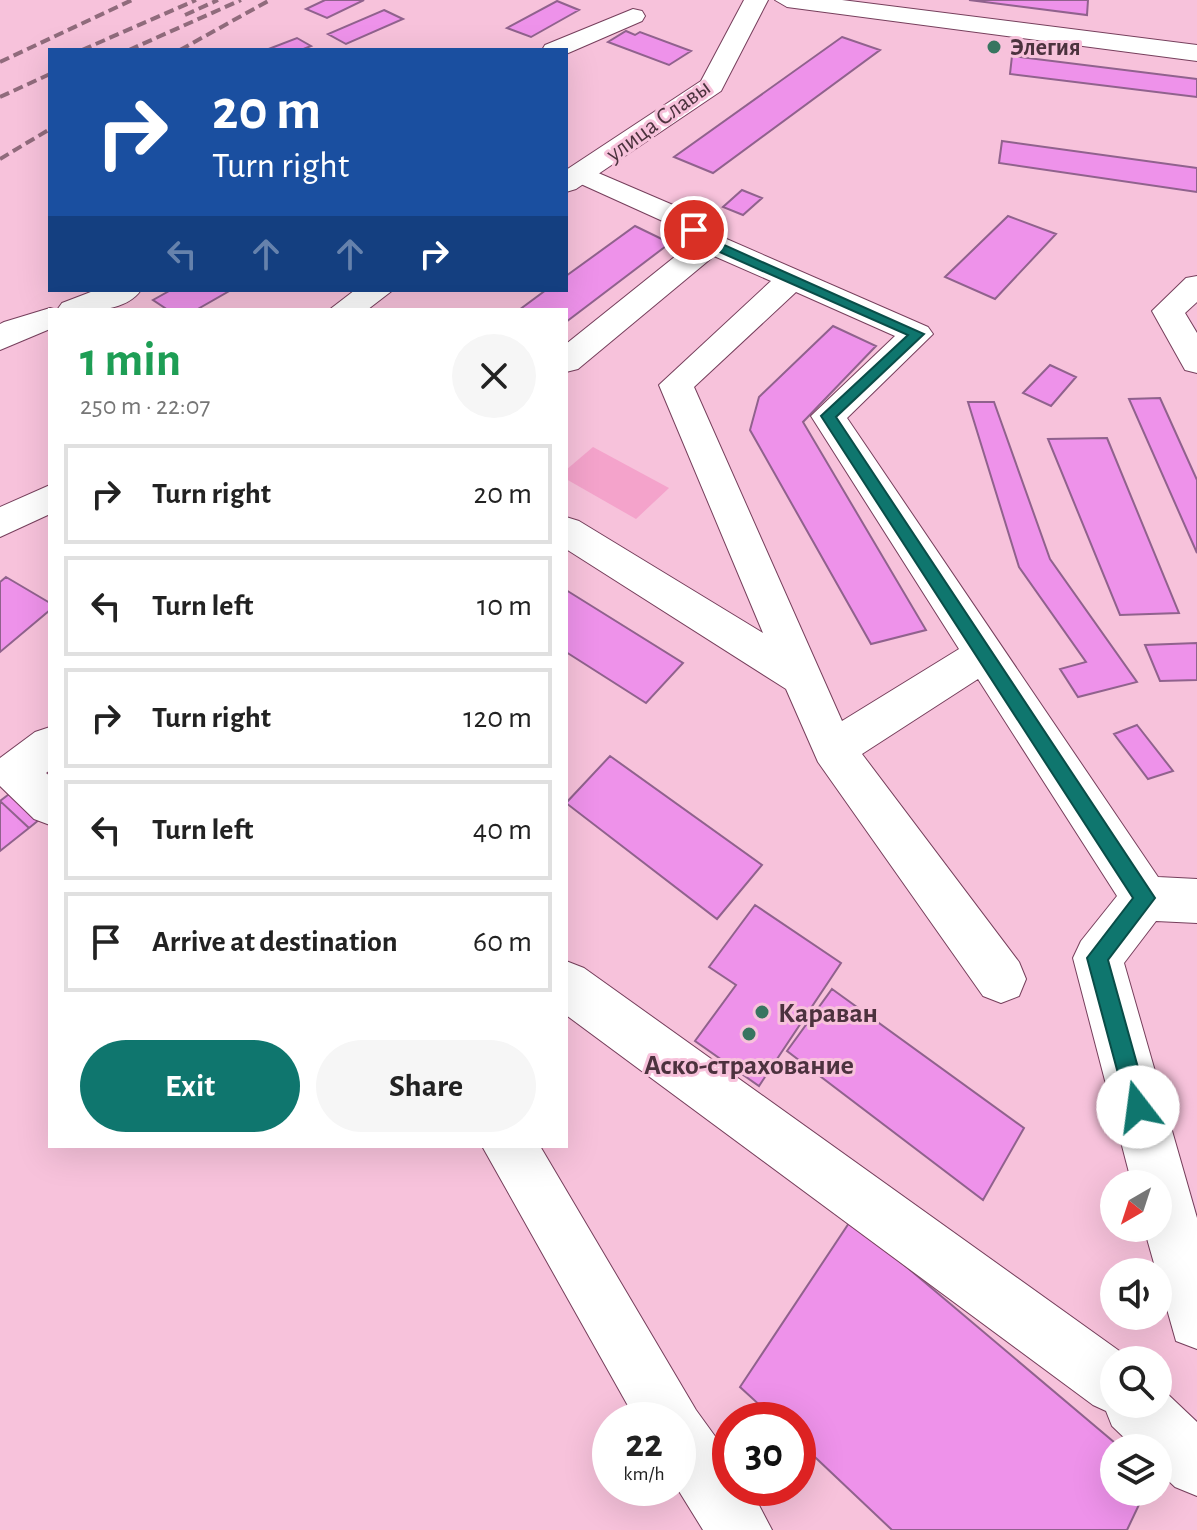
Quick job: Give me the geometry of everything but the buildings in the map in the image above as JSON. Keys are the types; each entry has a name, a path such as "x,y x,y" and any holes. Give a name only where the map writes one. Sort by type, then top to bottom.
{"main road":[{"name":"улица Славы","path":"574,179 712,86 756,0"},
{"path":"787,0 1197,53"},
{"path":"559,48 633,16"},
{"path":"574,179 677,217 711,243 917,334 828,416 1145,898"},
{"path":"568,359 711,243"},
{"path":"792,279 676,385 833,749 1001,979"},
{"path":"1197,285 1168,311 1197,362"},
{"path":"78,308 120,292"},
{"path":"348,308 374,292"},
{"path":"0,340 15,329 48,319"},
{"path":"0,523 48,499"},
{"path":"568,532 802,678"},
{"path":"833,749 984,654"},
{"path":"48,747 15,772 48,803"},
{"path":"1145,898 1197,901"},
{"path":"1145,898 1098,958 1197,1320"},
{"path":"568,986 1100,1374"},
{"path":"510,1148 659,1402"},
{"path":"1148,1418 1197,1465"},
{"path":"696,1461 740,1530"}],"shaded area":[{"path":"593,447 669,488 636,519 568,480 568,468"}],"railway":[{"path":"0,62 132,0"},
{"path":"87,48 196,0"},
{"path":"185,15 218,0"},
{"path":"133,48 241,0"},
{"path":"184,48 270,0"},
{"path":"0,97 48,75"},
{"path":"0,159 48,130"}],"place":[{"name":"Элегия","path":"994,47"},
{"name":"Караван","path":"762,1012"},
{"name":"Аско-страхование","path":"749,1034"}],"route":[{"path":"694,230 711,243 917,334 828,416 1145,898 1098,958 1138,1107"}]}
